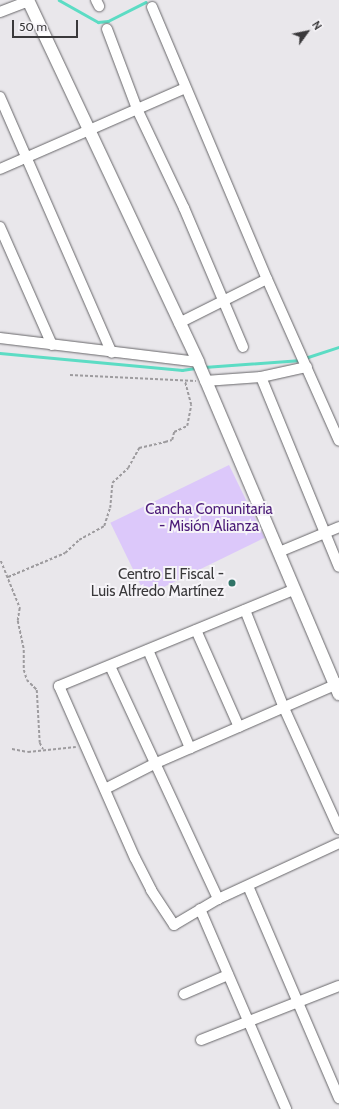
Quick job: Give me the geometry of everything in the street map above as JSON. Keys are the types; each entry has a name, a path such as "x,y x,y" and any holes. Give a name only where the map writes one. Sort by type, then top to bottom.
{"street":[{"path":"0,12 28,0 198,362 279,552 293,590 338,687 190,748 154,764 105,789"},
{"path":"152,7 267,279 339,441"},
{"path":"107,29 137,109 184,208 243,347"},
{"path":"0,169 185,88"},
{"path":"0,97 112,353"},
{"path":"0,227 52,345"},
{"path":"179,322 222,299 267,279"},
{"path":"0,338 112,353 198,362"},
{"path":"205,381 261,378 307,367"},
{"path":"261,378 339,568"},
{"path":"279,552 339,527"},
{"path":"293,590 59,686 135,858 168,918 174,925 218,899 339,842"},
{"path":"245,610 284,708 339,829"},
{"path":"196,630 239,727"},
{"path":"148,650 190,748"},
{"path":"110,666 154,764 218,899"},
{"path":"248,886 300,1003 339,1098"},
{"path":"200,909 248,1023 281,1108"},
{"path":"184,994 228,975"},
{"path":"200,1040 300,1003 339,986"}],"path":[{"path":"70,375 81,373 185,382 205,381"},
{"path":"8,577 65,553 79,540 104,526 110,508 112,483 128,468 139,448 172,440 174,432 187,426 191,405 185,382"},
{"path":"1,561 20,608 18,621 24,650 24,670 27,680 37,690 39,700 40,743 43,749"},
{"path":"12,748 28,752 43,749 85,746"}],"green space":[{"name":"Cancha Comunitaria - Misión Alianza","path":"229,465 265,538 146,596 110,523"}],"waterway":[{"path":"59,0 98,22 108,21 146,2"},
{"path":"305,358 339,347"},
{"path":"0,353 182,370 197,368"},
{"path":"204,367 301,360"}],"place":[{"name":"Centro EI Fiscal - Luis Alfredo Martínez","path":"232,583"}]}
